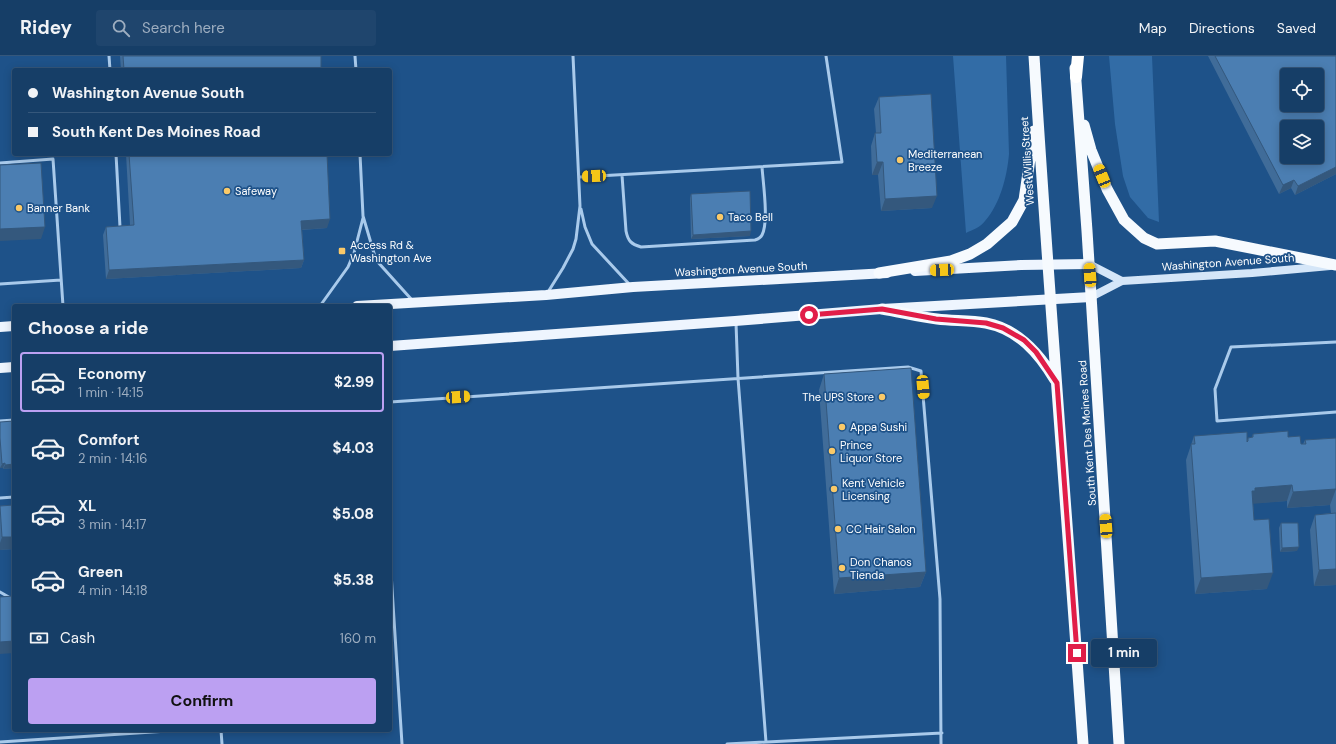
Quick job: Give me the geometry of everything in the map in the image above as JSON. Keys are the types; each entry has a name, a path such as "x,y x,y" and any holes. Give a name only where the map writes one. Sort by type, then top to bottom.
{"highway":[{"name":"West Willis Street","path":"1034,56 1047,265"},
{"path":"1074,56 1089,264"},
{"path":"1076,77 1078,56"},
{"path":"1078,104 1091,150 1107,189 1124,220 1144,238 1158,244 1215,240 1336,265"},
{"path":"879,273 951,261 970,254 987,244 1012,222 1024,200 1037,111"},
{"name":"South Kent Des Moines Road","path":"1089,264 1119,744"},
{"path":"1047,265 1083,744"},
{"path":"882,309 936,319 986,323 1003,328 1024,340 1036,352 1057,383"}],"main road":[{"name":"Washington Avenue South","path":"392,304 546,295 633,287 1047,265 1089,264 1122,281"},
{"name":"Washington Avenue South","path":"392,346 882,309 1091,297 1122,281 1252,273 1336,265"},
{"path":"0,327 12,326"},
{"path":"0,368 12,367"}],"lane":[{"path":"110,56 110,68"},
{"path":"355,56 356,68"},
{"path":"546,295 573,249 576,239 580,206 580,177 573,56"},
{"path":"580,177 842,162 826,56"},
{"path":"116,156 120,227"},
{"path":"360,156 363,216 376,260 415,303"},
{"path":"0,163 53,159 63,304"},
{"path":"622,175 626,231 628,240 634,245 641,247 748,241 755,240 762,236 765,228 766,218 762,166"},
{"path":"580,206 592,244 633,287"},
{"path":"321,304 348,267 354,253 363,216"},
{"path":"0,284 61,280"},
{"path":"735,321 766,742"},
{"path":"1336,342 1230,347 1215,389 1217,421 1336,412"},
{"path":"392,402 908,367 921,372 940,599 941,744"},
{"path":"0,421 12,420"},
{"path":"0,498 12,497"},
{"path":"392,589 402,744"},
{"path":"0,592 12,599"},
{"path":"0,742 152,732"},
{"path":"221,732 222,744"},
{"path":"728,744 942,732"}],"shaded area":[{"path":"953,56 1006,56 1009,154 1007,172 995,207 981,225 966,233"},
{"path":"1109,56 1152,56 1159,222 1148,218 1130,197 1123,176 1115,124"}],"building":[{"path":"123,56 321,56 321,68 124,68"},
{"path":"1215,56 1336,56 1336,167 1298,186 1294,180 1283,185"},
{"name":"Mediterranean Breeze","path":"931,94 937,196 885,199 883,162 877,162 875,133 881,133 879,97"},
{"name":"Safeway","path":"129,156 327,156 330,219 301,221 304,260 109,270 106,227 134,225"},
{"name":"Banner Bank","path":"41,163 45,227 0,229 0,165"},
{"name":"Taco Bell","path":"750,191 751,231 693,235 691,194"},
{"path":"911,368 926,572 839,578 824,374"},
{"path":"12,421 12,464 2,464 0,422"},
{"path":"1288,431 1288,437 1300,436 1301,444 1306,444 1305,440 1336,438 1336,489 1293,492 1292,485 1255,488 1255,491 1252,491 1254,520 1269,519 1273,573 1201,578 1191,444 1195,444 1194,436 1247,432 1247,442 1248,438 1253,437 1253,434"},
{"path":"12,505 12,537 2,537 0,506"},
{"path":"1336,513 1336,569 1319,570 1315,515"},
{"path":"1281,523 1298,523 1299,547 1282,548"},
{"path":"12,596 12,641 0,642 0,597"}],"place":[{"name":"Mediterranean Breeze","path":"900,160"},
{"name":"Safeway","path":"227,191"},
{"name":"Banner Bank","path":"19,208"},
{"name":"Taco Bell","path":"720,217"},
{"name":"Access Rd & Washington Ave","path":"342,251"},
{"name":"The UPS Store","path":"882,397"},
{"name":"Appa Sushi","path":"842,427"},
{"name":"Prince Liquor Store","path":"832,451"},
{"name":"Kent Vehicle Licensing","path":"834,489"},
{"name":"CC Hair Salon","path":"838,529"},
{"name":"Don Chanos Tienda","path":"842,568"}],"route":[{"path":"809,315 882,309 936,319 986,323 1003,328 1024,340 1036,352 1057,383 1077,653"}]}
